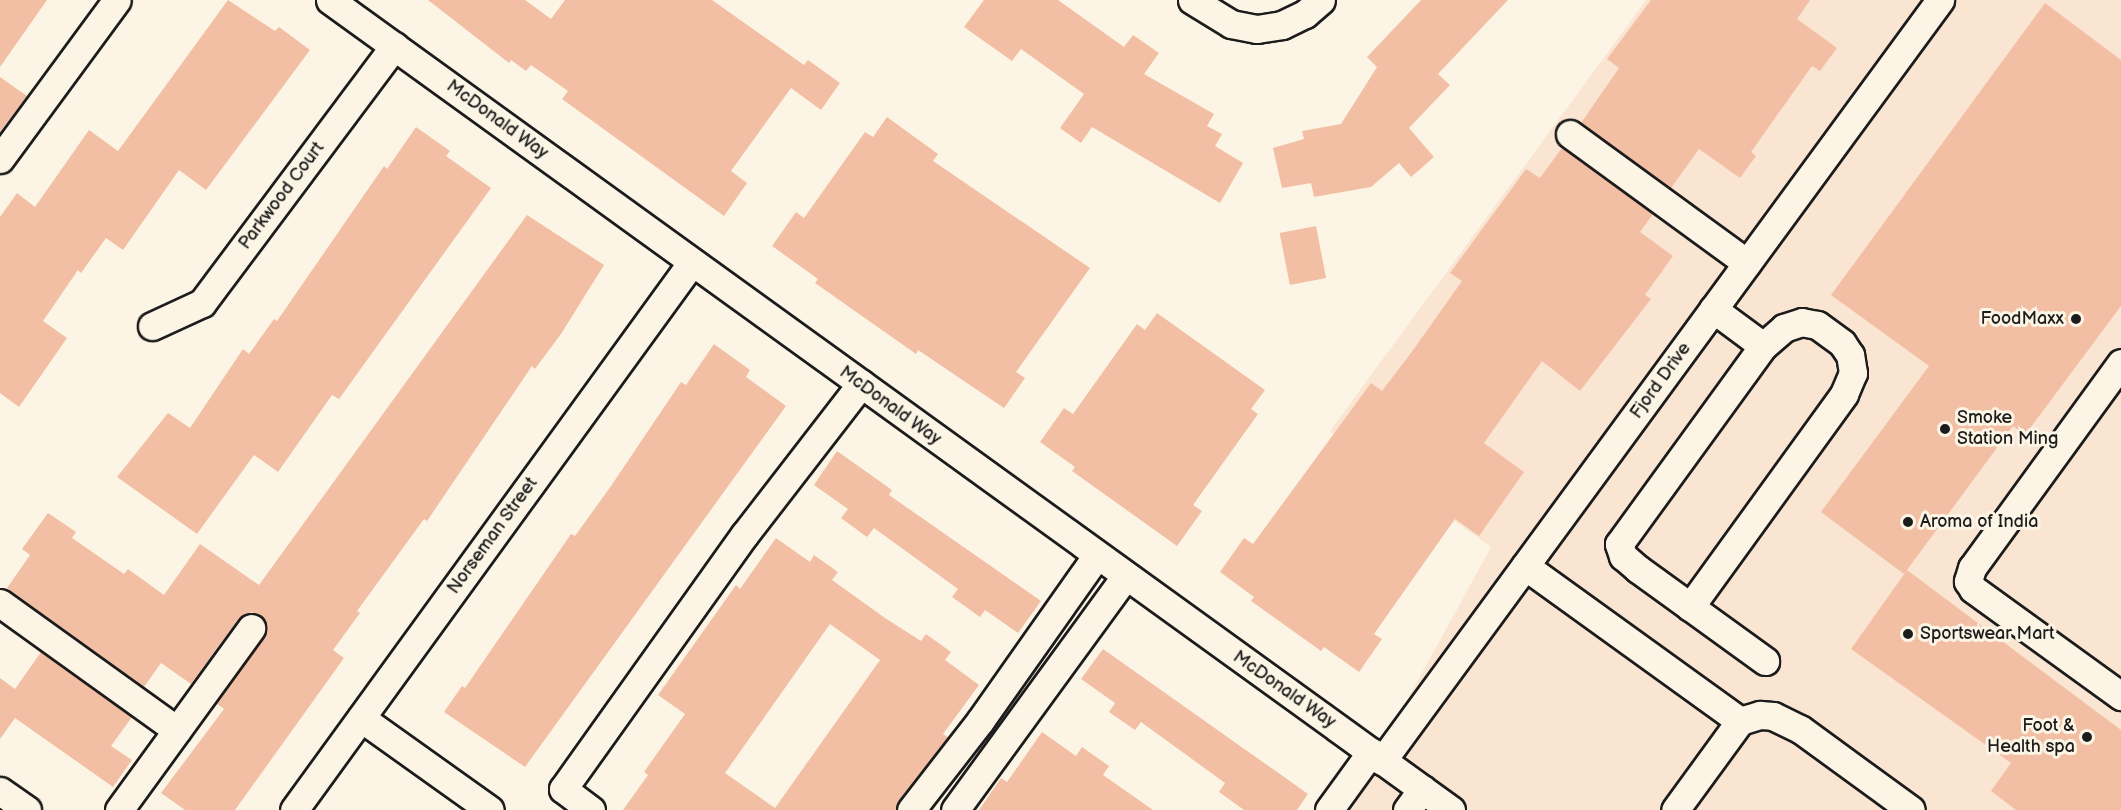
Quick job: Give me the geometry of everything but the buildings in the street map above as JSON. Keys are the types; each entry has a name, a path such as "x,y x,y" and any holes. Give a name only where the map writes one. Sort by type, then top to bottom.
{"street":[{"path":"0,159 117,0"},
{"name":"McDonald Way","path":"330,0 1377,757 1415,800 1451,810"},
{"path":"1192,0 1231,24 1257,28 1290,21 1322,0"},
{"name":"Fjord Drive","path":"1329,810 1377,757 1525,566 1940,0"},
{"name":"Parkwood Court","path":"152,326 202,303 394,46"},
{"path":"1570,134 1747,263"},
{"name":"Norseman Street","path":"294,810 692,262"},
{"path":"1713,309 1763,346"},
{"path":"1690,607 1845,394 1852,373 1850,355 1842,343 1817,325 1802,322 1784,328 1763,346 1619,544 1623,556 1630,562 1690,607 1765,661"},
{"path":"2119,369 1972,568 1968,581 1973,589 2121,696"},
{"path":"591,810 563,789 745,534 861,384"},
{"path":"911,810 980,721 1097,555"},
{"path":"1525,566 1740,721"},
{"path":"955,810 1125,577"},
{"path":"0,603 177,730"},
{"path":"119,810 251,628"},
{"path":"1675,810 1740,721 1760,714 1773,716 1800,729 1911,810"},
{"path":"361,718 490,810"},
{"path":"0,790 27,810"}],"shaded area":[{"path":"1646,0 2121,0 2121,810 1347,810 1491,547 1330,431"}],"place":[{"name":"FoodMaxx","path":"2076,319"},
{"name":"Smoke Station Ming","path":"1945,429"},
{"name":"Aroma of India","path":"1908,522"},
{"name":"Sportswear Mart","path":"1908,634"},
{"name":"Foot & Health spa","path":"2087,737"}]}
